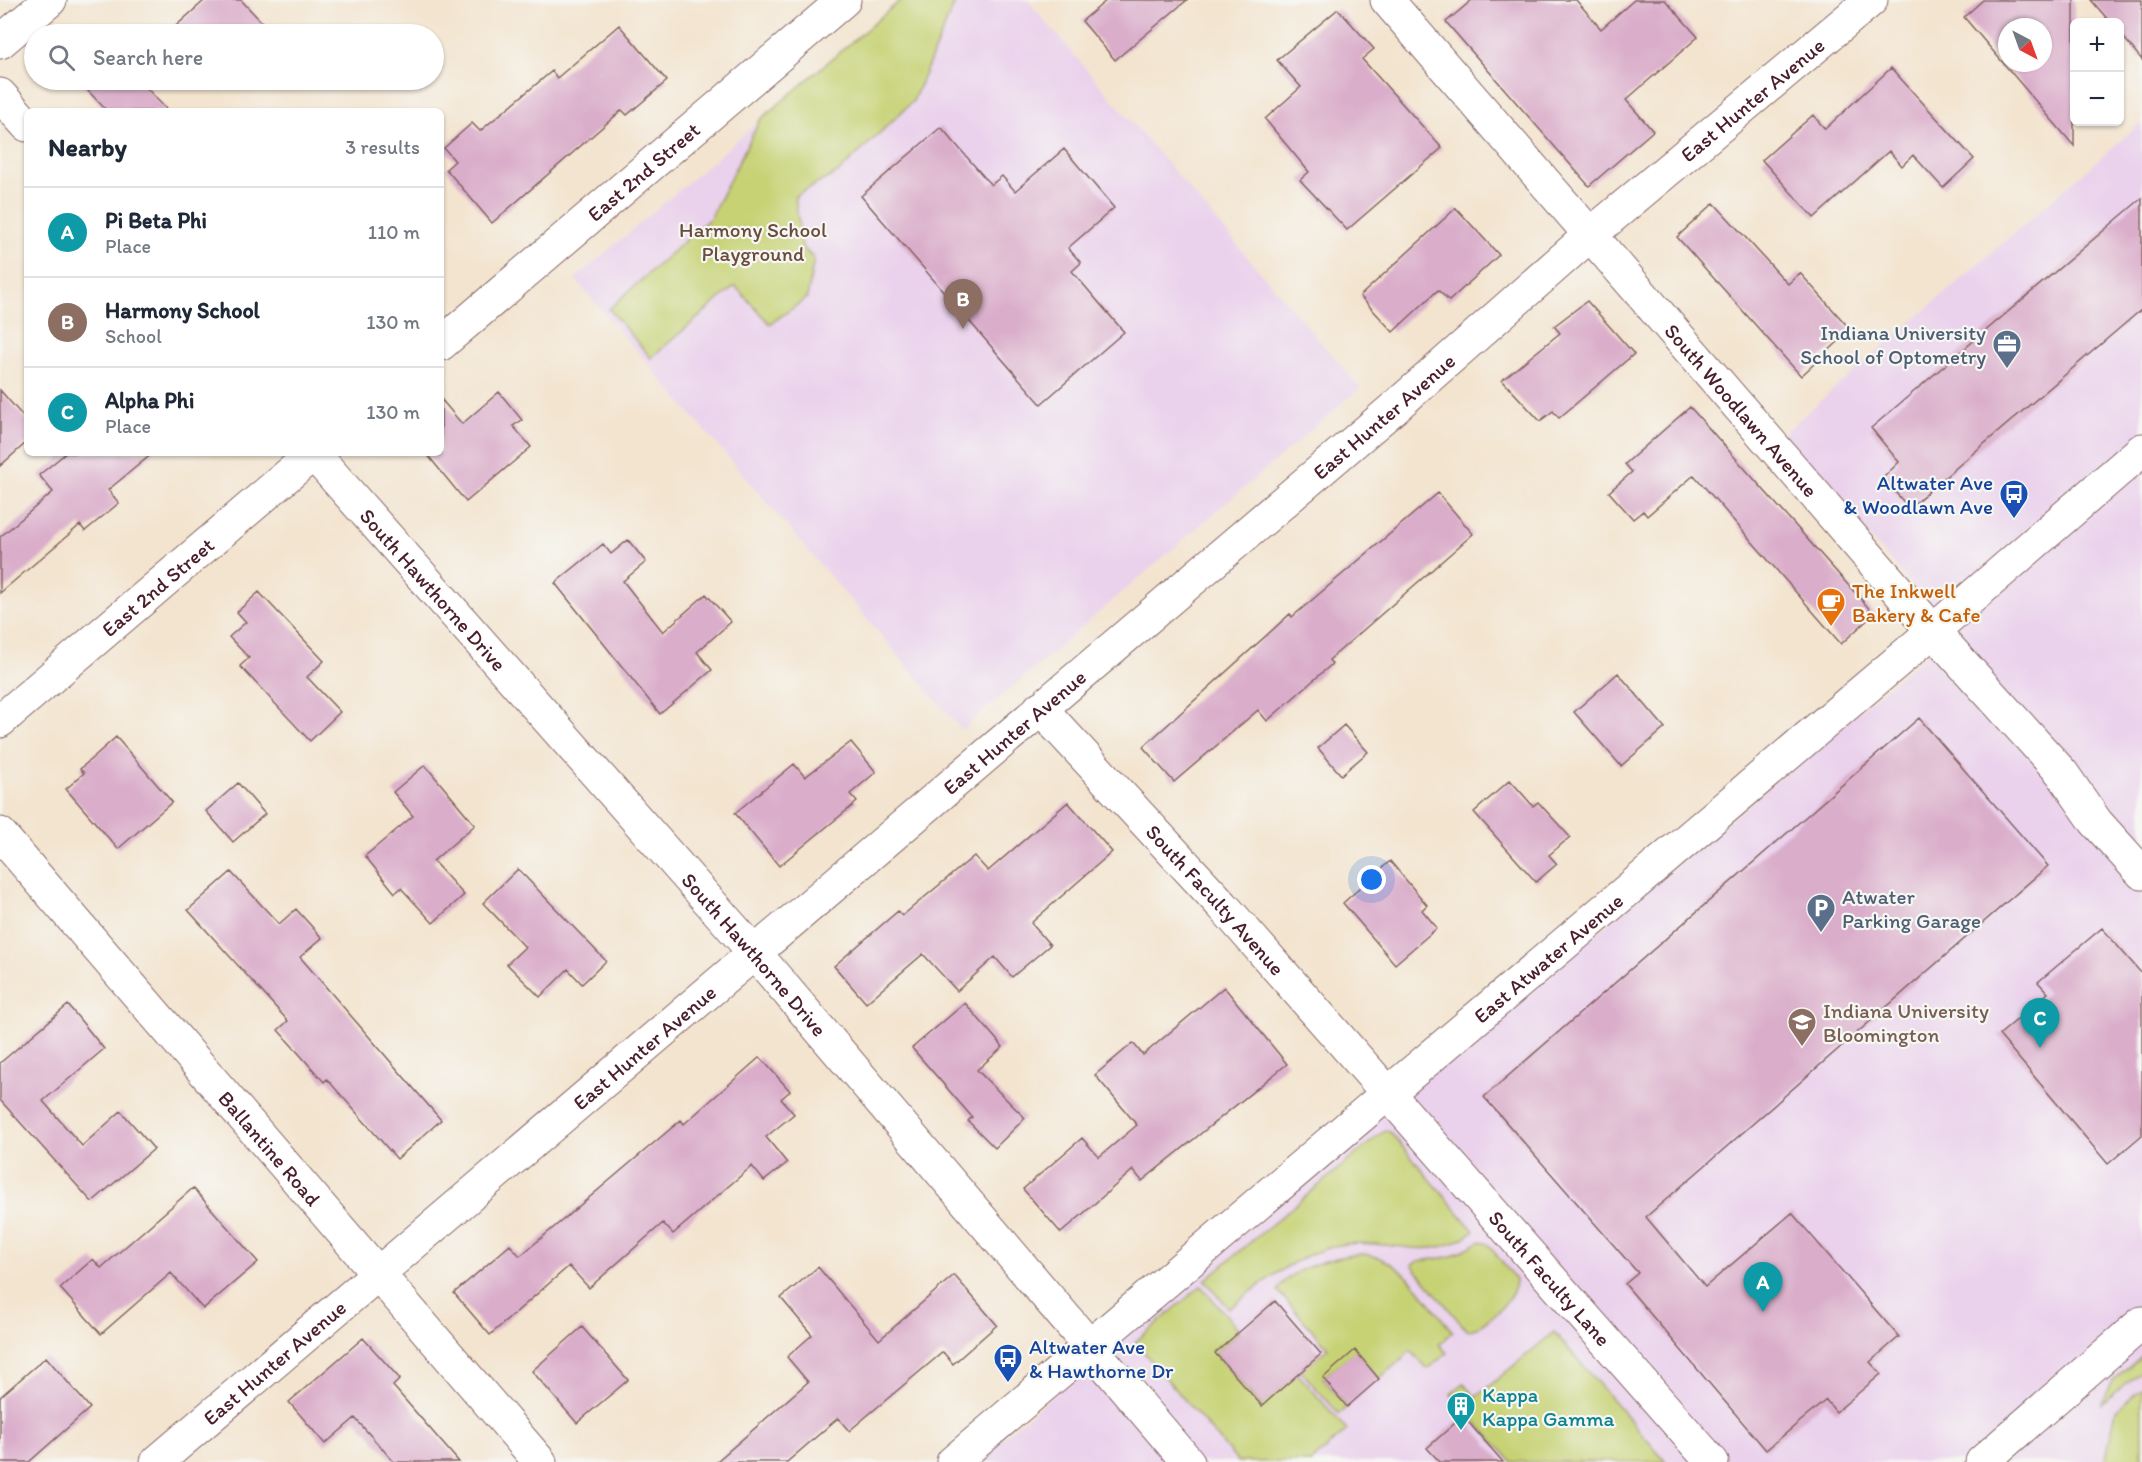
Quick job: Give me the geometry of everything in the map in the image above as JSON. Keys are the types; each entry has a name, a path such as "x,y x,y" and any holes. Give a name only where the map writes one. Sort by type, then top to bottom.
{"street":[{"path":"0,42 50,0"},
{"name":"East 2nd Street","path":"444,341 844,0"},
{"name":"South Woodlawn Avenue","path":"1387,0 1933,631 2062,773 2096,822 2142,873"},
{"name":"East Hunter Avenue","path":"157,1462 1395,407 1590,235 1871,0"},
{"path":"0,94 24,122"},
{"name":"East Atwater Avenue","path":"953,1462 1933,631 2142,450"},
{"name":"East 2nd Street","path":"0,721 310,456"},
{"name":"South Hawthorne Drive","path":"317,456 754,952 1188,1462"},
{"name":"South Faculty Avenue","path":"1040,708 1223,906 1389,1093"},
{"name":"Ballantine Road","path":"0,834 540,1462"},
{"name":"South Faculty Lane","path":"1389,1093 1712,1462"},
{"path":"1982,1462 2142,1323"}],"shaded area":[{"path":"901,0 1027,0 1360,388 962,730 575,279"},
{"name":"Indiana University Bloomington","path":"2142,122 2142,1462 974,1462 1952,632 1781,435"}],"green space":[{"name":"Harmony School Playground","path":"901,0 956,0 913,101 839,172 795,196 802,247 814,259 807,298 770,324 735,286 651,358 609,309 710,218 760,120"},
{"path":"1385,1130 1390,1132 1474,1231 1442,1247 1411,1248 1362,1243 1345,1244 1313,1253 1283,1269 1229,1309 1205,1280"},
{"path":"1481,1241 1488,1244 1516,1280 1510,1295 1498,1311 1482,1324 1467,1331 1412,1265 1418,1261 1450,1257"},
{"path":"1361,1254 1376,1256 1402,1271 1453,1332 1439,1344 1447,1353 1428,1369 1411,1351 1379,1379 1355,1351 1323,1378 1347,1407 1339,1414 1301,1371 1328,1348 1278,1291 1291,1276 1302,1270 1340,1257"},
{"path":"1201,1286 1240,1331 1215,1353 1261,1406 1298,1374 1347,1430 1311,1462 1238,1462 1135,1342"},
{"path":"1554,1332 1666,1462 1512,1462 1451,1394 1464,1383 1476,1397"},
{"path":"2142,1356 2142,1370 2101,1405 2113,1381"},
{"path":"2142,1388 2142,1462 2105,1462 2116,1410"}],"building":[{"path":"205,0 241,0 264,24 178,24"},
{"path":"1107,0 1187,0 1115,60 1082,21"},
{"path":"1472,0 1576,0 1601,29 1634,0 1665,0 1698,37 1626,100 1653,131 1589,186 1446,22"},
{"path":"1983,0 2074,0 2074,18 2070,18 2070,126 2074,126 2074,146 2011,72 2052,72 2052,18 1998,18 1998,57 1964,17"},
{"path":"2091,0 2142,0 2142,60 2124,38 2124,18 2107,18"},
{"path":"1338,9 1374,49 1362,59 1442,148 1347,230 1300,180 1309,172 1265,119 1301,87 1277,60"},
{"path":"619,25 667,81 627,115 622,110 492,223 446,169 455,161 444,148 472,123 480,131 552,71 557,78"},
{"path":"1891,68 1974,159 1943,188 1913,155 1902,166 1889,151 1814,218 1762,160 1813,115 1825,129"},
{"path":"87,90 148,90 165,108 104,108"},
{"path":"941,127 991,185 1002,176 1015,191 1064,149 1114,208 1068,248 1081,263 1072,271 1124,332 1041,404 861,196"},
{"name":"Indiana University School of Optometry","path":"2142,198 2142,309 1909,508 1883,478 1899,462 1871,428"},
{"path":"1714,203 1788,284 1800,273 1851,330 1801,376 1677,237"},
{"path":"1456,208 1499,255 1449,301 1438,290 1393,332 1360,296"},
{"path":"1587,301 1634,354 1559,418 1553,411 1540,421 1502,380 1560,333 1554,326"},
{"path":"0,390 24,418 24,445 0,466"},
{"path":"499,392 522,420 513,426 531,447 466,502 428,456 444,456 444,403 462,424"},
{"path":"1690,407 1874,614 1841,644 1694,475 1647,516 1643,511 1633,519 1609,492 1632,472 1625,464"},
{"path":"62,456 149,456 108,490 119,503 85,531 80,525 0,593 0,537 53,492 39,475"},
{"path":"1438,493 1473,534 1329,660 1332,664 1267,721 1258,710 1174,782 1143,747 1290,614 1292,617"},
{"path":"628,540 646,562 623,581 663,632 706,594 731,622 697,652 712,670 660,714 555,583 603,544 611,554"},
{"path":"259,592 324,661 307,677 340,712 310,741 240,666 249,658 229,637 246,622 237,612"},
{"path":"1618,673 1665,728 1621,766 1574,712"},
{"name":"Atwater Parking Garage","path":"1919,718 2048,866 1646,1217 1705,1287 1792,1213 1899,1337 1870,1362 1881,1374 1836,1412 1826,1400 1766,1450 1625,1284 1638,1273 1484,1097"},
{"path":"1344,725 1368,752 1341,775 1318,748"},
{"path":"116,737 172,802 118,849 66,789 84,773 80,769"},
{"path":"851,742 876,772 850,794 857,802 779,866 735,813 794,764 805,777"},
{"path":"425,765 475,825 433,861 464,895 433,923 401,888 395,893 365,856 413,816 393,792"},
{"path":"1510,780 1533,806 1538,802 1570,837 1549,855 1557,864 1536,882 1474,812"},
{"path":"238,783 265,814 233,842 206,811"},
{"path":"1068,802 1112,852 1031,923 1050,945 1012,977 995,957 957,991 923,954 866,1003 834,966 898,911 902,916 974,856 988,871"},
{"path":"1390,861 1427,905 1422,910 1437,928 1395,964 1343,903"},
{"path":"518,869 606,961 582,984 568,969 540,997 507,964 525,947 483,903"},
{"path":"231,872 279,924 296,909 322,938 300,957 441,1120 397,1159 327,1079 324,1082 278,1030 288,1021 188,910"},
{"path":"2102,928 2142,974 2142,1135 2108,1164 1999,1035 2048,993 2038,982"},
{"path":"1224,987 1287,1064 1142,1181 1133,1170 1061,1233 1023,1189 1082,1138 1099,1157 1137,1125 1095,1075 1133,1043 1143,1055"},
{"path":"965,1003 1003,1047 977,1070 1025,1118 995,1148 968,1121 972,1117 912,1048"},
{"path":"68,1005 104,1049 43,1101 82,1146 121,1111 154,1149 92,1202 0,1100 0,1063"},
{"path":"760,1057 790,1091 781,1099 794,1114 766,1137 787,1163 764,1181 752,1166 673,1234 663,1223 589,1288 569,1266 490,1335 454,1293 510,1245 520,1256 681,1120 684,1124"},
{"path":"193,1188 258,1262 203,1309 171,1273 101,1334 60,1288 93,1259 101,1268"},
{"path":"818,1267 879,1340 954,1275 997,1325 953,1364 943,1352 849,1431 838,1418 787,1462 716,1462 808,1382 787,1357 812,1335 781,1298"},
{"path":"1275,1301 1321,1354 1262,1406 1215,1353"},
{"path":"582,1327 628,1380 577,1423 532,1371"},
{"path":"363,1338 400,1379 393,1386 459,1462 394,1462 355,1418 325,1444 289,1402"},
{"path":"1355,1350 1379,1379 1347,1407 1323,1378"},
{"path":"46,1357 90,1408 29,1462 0,1462 0,1397"},
{"name":"Kappa Kappa Gamma","path":"1463,1416 1503,1462 1440,1462 1427,1448"}],"place":[{"name":"Harmony School","path":"963,329"},
{"name":"Indiana University School of Optometry","path":"2007,370"},
{"name":"Altwater Ave & Woodlawn Ave","path":"2014,520"},
{"name":"The Inkwell Bakery & Cafe","path":"1831,628"},
{"name":"Atwater Parking Garage","path":"1821,934"},
{"name":"Indiana University Bloomington","path":"1802,1048"},
{"name":"Alpha Phi","path":"2040,1048"},
{"name":"Pi Beta Phi","path":"1763,1312"},
{"name":"Altwater Ave & Hawthorne Dr","path":"1008,1384"},
{"name":"Kappa Kappa Gamma","path":"1461,1432"}]}
